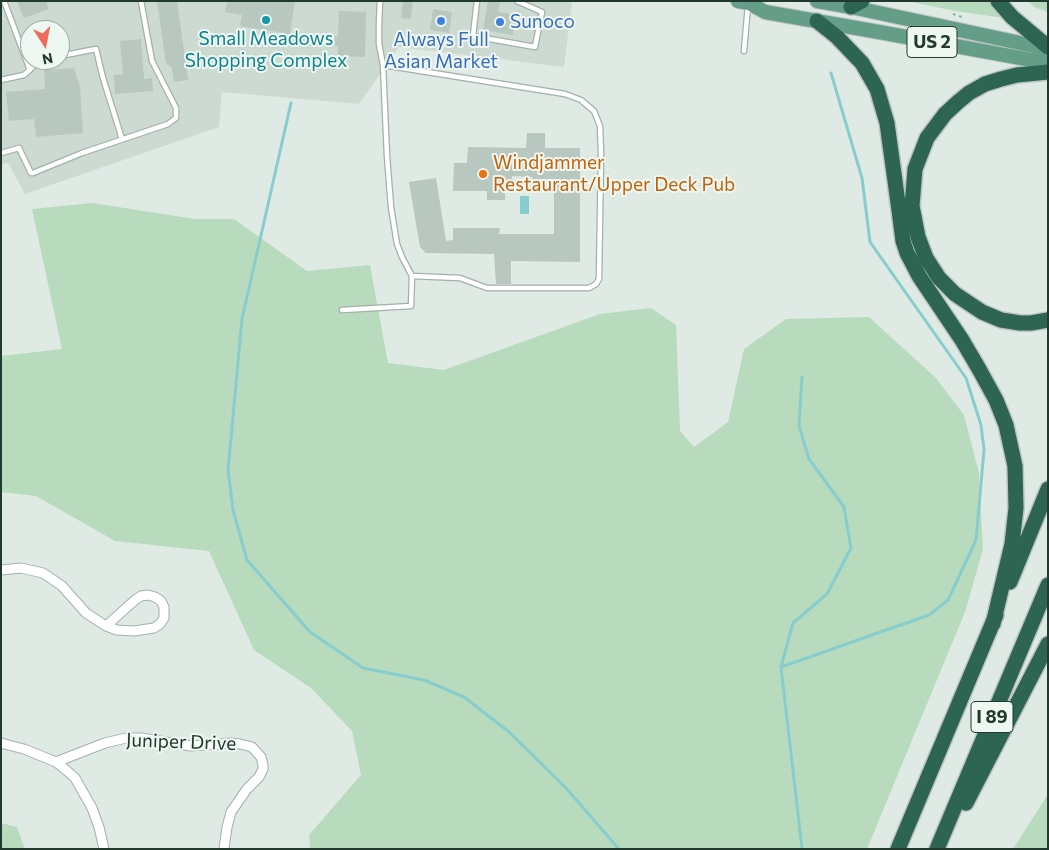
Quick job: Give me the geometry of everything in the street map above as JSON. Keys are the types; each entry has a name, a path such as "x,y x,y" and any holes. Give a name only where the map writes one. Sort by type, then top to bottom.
{"highway":[{"path":"998,1 1012,17 1048,48"},
{"path":"817,21 837,37 862,63 878,89 887,122 898,210 907,253 919,276 979,369 996,400 1006,425 1015,466 1016,508 1012,544 993,624"},
{"path":"1048,72 1017,75 985,84 969,93 945,114 927,138 915,169 912,206 918,237 926,258 939,278 955,294 977,310 1001,320 1031,324 1048,320"},
{"name":"I 89","path":"898,849 1048,489"},
{"name":"I 89","path":"937,849 1048,586"},
{"path":"942,849 1048,644"}],"main road":[{"name":"US 2","path":"817,1 857,4 1048,48"},
{"name":"US 2","path":"746,2 765,12 1048,63"}],"street":[{"path":"1,570 22,568 43,573 62,586 86,613 106,626 117,630 130,632 154,628 164,618 164,607 161,601 155,597 141,596 106,626"},
{"name":"Juniper Drive","path":"56,762 105,743 126,738 141,738 190,746 240,744 252,747 261,757 262,769 259,777 247,789 232,812 226,827 224,849"},
{"path":"1,743 24,749 56,762 70,774 81,788 96,818 104,849"}],"lane":[{"path":"4,1 20,43"},
{"path":"1,153 20,148 30,171 33,173 82,153 168,124 176,118 176,108 152,61 141,1"},
{"path":"342,310 411,306 412,276 397,244 391,207 383,65 380,44 380,1"},
{"path":"477,1 473,36 535,47 542,12 517,1"},
{"path":"744,51 746,2"},
{"path":"70,54 96,49 122,139"},
{"path":"383,65 565,94 581,100 594,111 600,126 600,269 599,279 596,284 589,288 487,288 460,278 412,276"},
{"path":"1,80 21,76 30,70"}],"path":[{"path":"953,14 964,18"}],"shaded area":[{"path":"1,1 572,1 564,67 399,47 359,104 222,92 219,127 25,194 8,163 1,164"}],"green space":[{"path":"907,1 989,1 994,9 1004,18 955,11"},
{"path":"1028,1 1048,1 1048,12 1034,7"},
{"path":"92,203 195,219 234,219 307,271 370,265 388,363 444,370 600,314 651,308 676,325 680,431 694,447 728,422 744,349 786,319 869,317 936,378 964,415 979,473 983,549 965,612 867,849 310,849 309,835 361,775 352,731 311,688 254,650 209,551 115,541 36,496 1,492 1,356 62,349 32,209"},
{"path":"1048,794 1048,849 1013,849"},
{"path":"1,823 17,827 25,849 1,849"}],"water":[{"path":"520,196 529,196 529,214 520,214"}],"building":[{"path":"17,1 46,1 49,9 24,18"},
{"path":"157,1 177,1 188,80 174,82 172,68 166,63"},
{"name":"Small Meadows Shopping Complex","path":"227,1 295,1 290,34 240,26 242,15 225,12"},
{"path":"403,1 413,1 411,19 401,18"},
{"name":"Sunoco","path":"488,1 500,1 498,12 532,19 530,30 514,27 513,35 483,30"},
{"name":"Always Full Asian Market","path":"433,9 452,12 449,33 430,30"},
{"path":"339,11 366,12 365,57 338,56 335,36 338,37"},
{"path":"141,39 144,79 152,78 153,91 115,94 114,75 123,74 120,41"},
{"path":"70,68 74,68 80,87 83,133 36,137 34,119 9,121 6,92 45,89 44,70 70,70"},
{"path":"527,133 545,133 545,148 580,148 580,262 511,261 511,284 496,284 494,254 426,253 420,247 409,182 436,178 446,241 453,240 453,228 500,228 499,234 554,234 554,179 532,179 533,177 512,176 512,185 505,185 505,200 487,200 487,191 453,191 454,163 467,163 468,147 526,148"}],"waterway":[{"path":"781,667 929,615 948,600 976,540 984,450 981,425 966,378 870,242 862,178 831,73"},
{"path":"291,103 242,319 228,470 233,510 247,560 310,632 363,668 424,680 464,697 509,732 565,787 619,849"},
{"path":"802,377 799,426 809,459 844,507 851,548 827,594 793,623 781,667 802,849"}],"place":[{"name":"Small Meadows Shopping Complex","path":"266,20"},
{"name":"Always Full Asian Market","path":"441,21"},
{"name":"Sunoco","path":"500,22"},
{"name":"Windjammer Restaurant/Upper Deck Pub","path":"483,174"}]}
